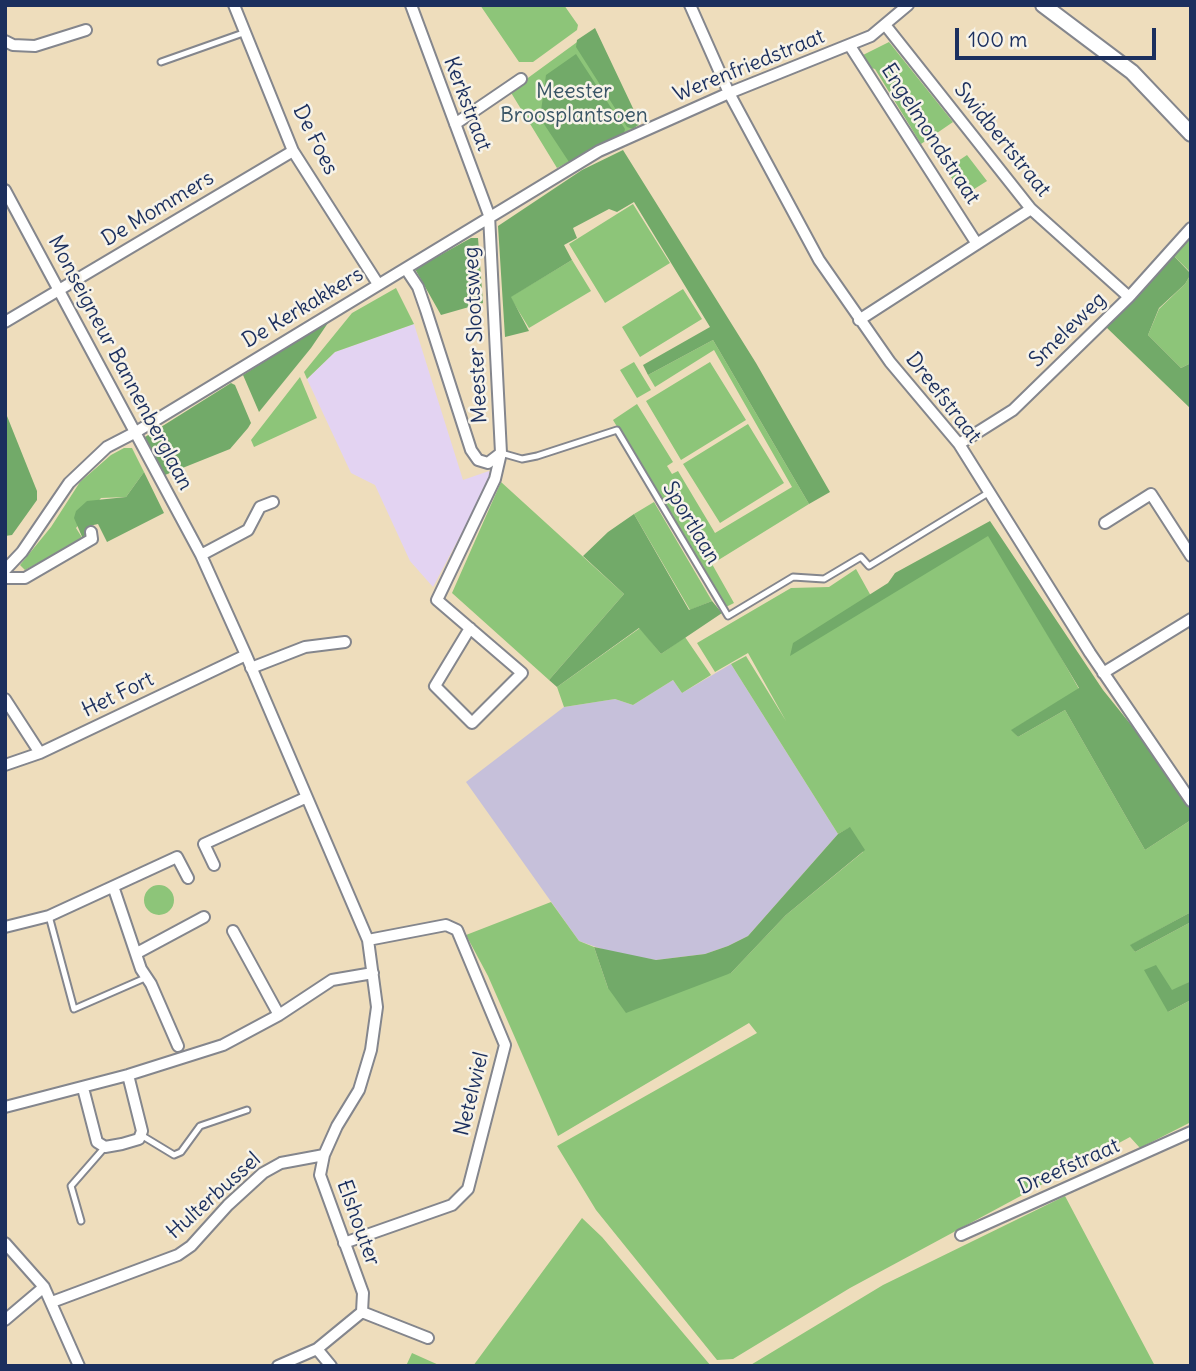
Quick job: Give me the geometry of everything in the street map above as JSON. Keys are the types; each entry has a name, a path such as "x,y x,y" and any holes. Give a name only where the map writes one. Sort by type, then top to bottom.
{"street":[{"name":"De Foes","path":"234,5 293,151 378,285"},
{"name":"Kerkstraat","path":"411,5 489,215"},
{"name":"Dreefstraat","path":"690,5 729,93 819,260 859,320 959,444 1103,673 1191,801"},
{"name":"Werenfriedstraat","path":"489,215 599,151 729,93 850,46 887,26 908,5"},
{"path":"1043,5 1132,72 1191,134"},
{"name":"Swidbertstraat","path":"887,26 1031,209 1129,297"},
{"path":"5,41 13,45 35,47 86,30"},
{"name":"Engelmondstraat","path":"850,46 977,244"},
{"path":"455,124 521,79"},
{"name":"De Mommers","path":"5,322 293,151"},
{"name":"Monseigneur Bannenberglaan","path":"5,190 201,555 247,654 305,798 368,940 373,973"},
{"path":"859,320 1031,209"},
{"name":"De Kerkakkers","path":"5,570 22,552 69,483 107,447 406,269 489,215"},
{"name":"Meester Slootsweg","path":"470,628 437,600 495,479 501,453 489,215"},
{"name":"Smeleweg","path":"959,444 1013,410 1129,297 1191,228"},
{"name":"Meester Slootsweg","path":"406,269 422,299 471,450 478,460 488,463 501,453"},
{"path":"1105,523 1151,494 1191,556"},
{"path":"201,555 248,530 260,507 273,502"},
{"path":"5,579 25,578 92,539 90,532"},
{"path":"1103,673 1191,619"},
{"path":"470,628 522,673 472,723 436,686 470,628"},
{"path":"251,668 304,647 345,642"},
{"name":"Het Fort","path":"5,765 40,753 247,654"},
{"path":"5,699 40,753"},
{"path":"214,865 204,844 305,798"},
{"path":"5,926 49,916 114,889 177,857 188,878"},
{"path":"114,889 145,978 151,984 178,1046"},
{"path":"137,953 204,917"},
{"name":"Netelwiel","path":"344,1243 452,1205 468,1189 505,1045 457,930 446,925 368,940"},
{"path":"233,931 278,1015"},
{"path":"5,1107 83,1088 223,1045 278,1015 332,980 373,973"},
{"name":"Elshouter","path":"362,1312 362,1293 320,1175 324,1155 337,1126 359,1090 371,1049 377,1007 373,973"},
{"path":"83,1088 97,1142 105,1147 139,1139 141,1135 128,1075"},
{"name":"Dreefstraat","path":"961,1236 1191,1132"},
{"name":"Hulterbussel","path":"52,1301 178,1255 191,1246 228,1205 263,1173 281,1163 324,1155"},
{"path":"5,1243 44,1287 79,1366"},
{"path":"5,1320 44,1287"},
{"path":"278,1366 317,1349 362,1312 428,1338"},
{"path":"317,1349 331,1366"}],"lane":[{"path":"161,62 246,32"},
{"name":"Sportlaan","path":"501,453 522,459 617,430 728,616 793,577 824,579 862,557 869,566 988,493"},
{"path":"49,916 74,1009 145,978"},
{"path":"141,1135 174,1155 181,1152 200,1126 247,1110"},
{"path":"81,1221 71,1186 105,1147"}],"shaded area":[{"path":"414,324 463,480 489,471 491,478 433,587 410,561 375,485 351,473 307,379 335,352"},
{"path":"731,664 838,834 748,936 728,946 705,954 656,960 613,953 579,941 466,782 564,707 615,699 633,705 673,680 682,693"}],"green space":[{"path":"480,5 564,5 578,25 577,30 533,62 519,62"},
{"path":"595,28 640,123 633,129 627,127 576,47 577,40"},
{"name":"Meester Broosplantsoen","path":"595,29 639,125 557,168 510,91"},
{"path":"889,42 953,122 921,144 875,69 867,67 861,56"},
{"path":"576,54 625,129 624,133 569,162 540,118 546,75"},
{"path":"623,150 756,363 830,492 809,504 713,340 648,375 643,365 710,327 634,202 617,212 609,209 573,228 577,238 564,245 572,260 511,297 529,331 505,337 498,226 582,170"},
{"path":"967,155 987,181 963,196 946,169"},
{"path":"633,204 670,263 605,303 569,244"},
{"path":"471,238 478,238 483,303 441,315 415,269"},
{"path":"1191,238 1191,273 1173,255"},
{"path":"1173,255 1191,274 1185,284 1159,308 1148,335 1181,368 1191,363 1191,409 1106,327"},
{"path":"572,260 591,291 529,328 510,297"},
{"path":"1191,274 1191,363 1181,368 1148,335 1159,309 1185,284"},
{"path":"396,288 414,324 335,352 307,379 304,372 352,313"},
{"path":"683,289 702,319 640,357 622,327"},
{"path":"330,320 311,348 259,412 243,375"},
{"path":"713,340 809,504 712,564 734,603 726,607 613,420 637,404 673,462 667,466 672,474 678,471 715,533 792,487 714,350 655,387 648,375"},
{"path":"634,362 651,390 637,398 620,370"},
{"path":"710,362 746,420 681,460 646,401"},
{"path":"300,377 317,418 254,447 251,440"},
{"path":"231,383 235,385 251,423 248,428 230,449 165,475 145,437"},
{"path":"5,411 37,491 37,500 12,535 5,536"},
{"path":"748,424 784,483 720,523 683,464"},
{"path":"124,448 132,448 144,472 126,497 101,498 76,528 83,539 25,570 20,565 51,527 80,482 111,455"},
{"path":"144,472 164,513 107,542 98,524 89,526 83,539 74,518 76,511 87,501 126,497"},
{"path":"501,482 624,594 549,680 452,593"},
{"path":"654,502 712,601 690,610 634,514"},
{"path":"634,514 689,610 712,601 722,613 661,654 639,628 557,687 549,680 624,594 583,556 608,532"},
{"path":"990,521 1103,690 1140,736 1191,810 1191,820 1145,850 1065,710 1018,737 1011,730 1079,688 988,536 790,656 793,643 888,583 895,573"},
{"path":"987,528 1079,689 1012,730 1018,737 1065,710 1145,850 1191,820 1191,912 1131,945 1135,952 1191,922 1191,981 1172,991 1168,1012 1191,1000 1191,1122 1140,1148 1130,1137 850,1288 733,1359 717,1360 596,1210 557,1146 757,1033 749,1023 558,1136 488,976 466,935 551,902 579,941 594,947 608,988 731,973 786,915 863,852 849,828 838,834 731,664 746,656 786,721 748,653 715,672 697,643 791,588 829,587 856,569 871,596"},
{"path":"640,628 661,654 685,637 711,675 682,693 673,680 633,705 615,699 564,707 557,687"},
{"path":"850,827 865,850 786,915 731,973 626,1013 608,988 594,947 656,960 705,954 728,946 748,936 838,834"},
{"path":"159,885 170,889 174,900 170,911 159,915 148,911 144,900 148,889"},
{"path":"1191,912 1191,922 1135,952 1130,945"},
{"path":"1156,965 1172,990 1191,981 1191,1000 1168,1012 1144,970"},
{"path":"1065,1196 1155,1366 749,1366 883,1285"},
{"path":"582,1218 602,1237 711,1366 473,1366"},
{"path":"412,1353 441,1366 406,1366"}]}
